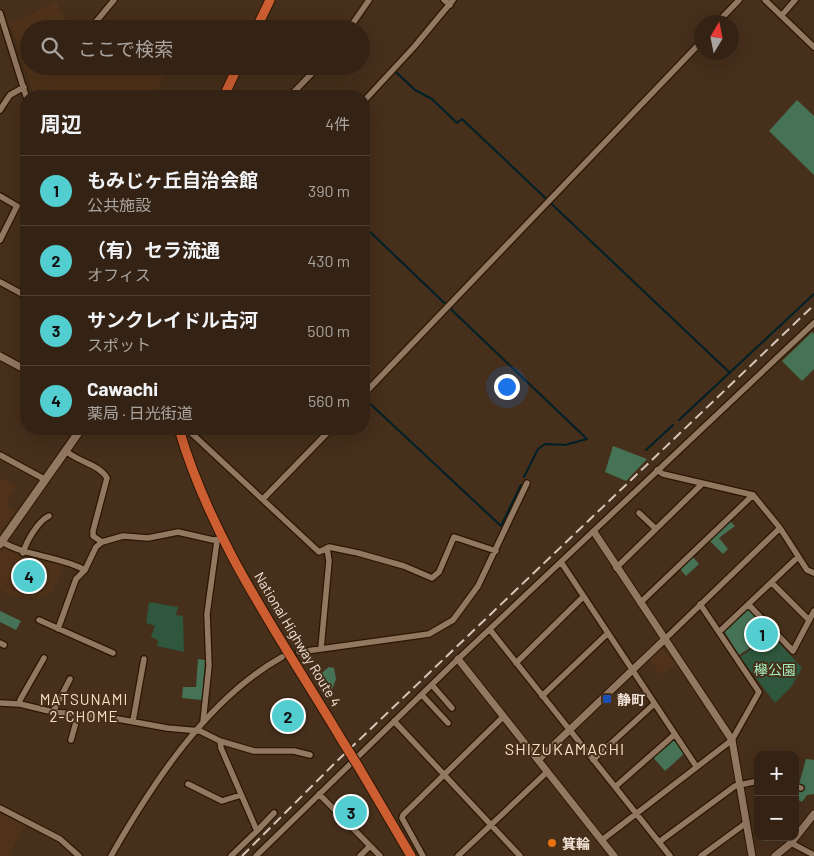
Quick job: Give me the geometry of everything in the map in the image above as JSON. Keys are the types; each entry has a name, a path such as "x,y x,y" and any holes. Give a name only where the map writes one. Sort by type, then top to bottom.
{"highway":[{"path":"260,20 270,0"},
{"path":"227,90 234,75"},
{"name":"National Highway Route 4","path":"181,435 201,494 220,540 358,766 410,856"}],"main road":[{"path":"1,543 77,435"}],"street":[{"path":"97,20 114,0"},
{"path":"355,20 368,0"},
{"path":"370,94 452,2 444,0"},
{"path":"725,15 739,0"},
{"path":"765,0 813,43"},
{"path":"782,15 795,0"},
{"path":"0,13 20,75"},
{"path":"370,388 694,49"},
{"path":"20,75 25,90"},
{"path":"296,90 310,75"},
{"path":"0,110 10,95 24,87"},
{"path":"0,196 17,206 17,209 0,240"},
{"path":"0,282 20,293"},
{"path":"256,856 458,659 491,631 657,470 814,323"},
{"path":"0,356 20,367"},
{"path":"193,435 317,551 327,548 388,561 432,578 439,572 454,537 496,551"},
{"path":"263,500 325,435"},
{"path":"66,451 72,457 102,471 107,478 93,531 93,536 102,542"},
{"path":"0,455 46,480"},
{"path":"657,470 663,474 753,495 780,528 808,570 814,573"},
{"path":"299,652 429,634 443,628 453,620 468,600 496,551 527,483"},
{"path":"616,568 702,484"},
{"path":"640,603 753,495"},
{"path":"639,513 656,530"},
{"path":"23,553 43,520 49,516"},
{"path":"538,760 780,528"},
{"path":"58,629 76,579 85,570 96,547 102,542 124,536 148,538 178,532 220,540 207,614 210,666 203,722"},
{"path":"594,532 616,568 732,740 752,856"},
{"path":"1,543 23,553 74,564 85,570"},
{"path":"322,648 329,562 327,548"},
{"path":"720,631 749,606 798,557"},
{"path":"561,562 696,766"},
{"path":"772,582 809,620"},
{"path":"516,663 583,597"},
{"path":"602,840 732,740 759,692 720,631 700,604"},
{"path":"749,606 793,651 814,611"},
{"path":"39,620 113,653"},
{"path":"491,631 670,856"},
{"path":"542,696 607,634"},
{"path":"111,856 134,817 203,722 253,675 282,657"},
{"path":"20,704 20,700 44,658"},
{"path":"133,721 144,659"},
{"path":"458,659 614,856"},
{"path":"52,712 70,679"},
{"path":"432,685 452,708"},
{"path":"422,695 448,723"},
{"path":"0,703 20,704 52,712 133,721 204,732 220,741 254,751 294,751 310,755"},
{"path":"593,760 654,704"},
{"path":"72,740 78,715"},
{"path":"423,856 402,818 503,717"},
{"path":"394,721 520,856"},
{"path":"615,787 674,735"},
{"path":"220,741 221,748 257,831"},
{"path":"458,856 548,772"},
{"path":"658,842 739,784 754,781"},
{"path":"188,784 222,801 241,795"},
{"path":"319,794 380,856"},
{"path":"0,808 60,839 80,856"},
{"path":"231,856 274,813"},
{"path":"775,856 791,843 814,814"},
{"path":"701,856 746,824"},
{"path":"791,843 814,855"},
{"path":"360,856 370,846"}],"shaded area":[{"path":"55,0 67,20 20,20 20,53 10,22 33,14"},
{"path":"27,75 164,75 158,90 32,90"},
{"path":"0,478 16,486 6,504 16,511 0,532"},
{"path":"5,547 22,554 65,564 52,591 43,596 27,598 10,595 0,589 0,554"},
{"path":"662,647 676,665 661,675 649,659"},
{"path":"0,810 26,823 9,856 0,856"}],"green space":[{"path":"797,100 814,116 814,175 769,131"},
{"path":"812,332 814,334 814,369 802,381 782,361"},
{"path":"613,446 647,459 626,481 605,472"},
{"path":"730,521 735,526 719,538 728,549 723,554 709,540"},
{"path":"693,557 699,564 686,576 680,569"},
{"path":"149,602 178,607 176,615 183,616 184,652 157,646 158,640 151,637 155,626 146,623"},
{"path":"748,610 763,624 753,633 761,641 739,655 724,631"},
{"path":"0,611 21,621 16,630 0,622"},
{"name":"欅公園","path":"772,635 802,668 792,686 775,703 740,657"},
{"path":"198,659 205,660 202,700 182,698 183,687 196,687"},
{"path":"329,667 334,668 336,679 330,695 319,675"},
{"path":"672,738 685,753 665,771 652,756"},
{"path":"806,759 814,760 814,794 807,795 802,802 799,800 799,784"}],"waterway":[{"path":"396,72 415,90 432,99 457,123 462,119 730,373"},
{"path":"370,232 587,439"},
{"path":"679,420 814,294"},
{"path":"370,404 501,526 521,485"},
{"path":"646,450 673,425"},
{"path":"524,477 538,449 545,444 565,445 587,439"}],"railway":[{"path":"242,856 335,763 814,305"}],"place":[{"name":"Cawachi","path":"29,576"},
{"name":"もみじヶ丘自治会館","path":"762,634"},
{"name":"静町","path":"607,699"},
{"name":"（有）セラ流通","path":"288,716"},
{"name":"サンクレイドル古河","path":"351,812"},
{"name":"箕輪","path":"552,843"}],"district":[{"name":"MATSUNAMI 2-CHOME","path":"84,708"},
{"name":"SHIZUKAMACHI","path":"565,748"}]}
